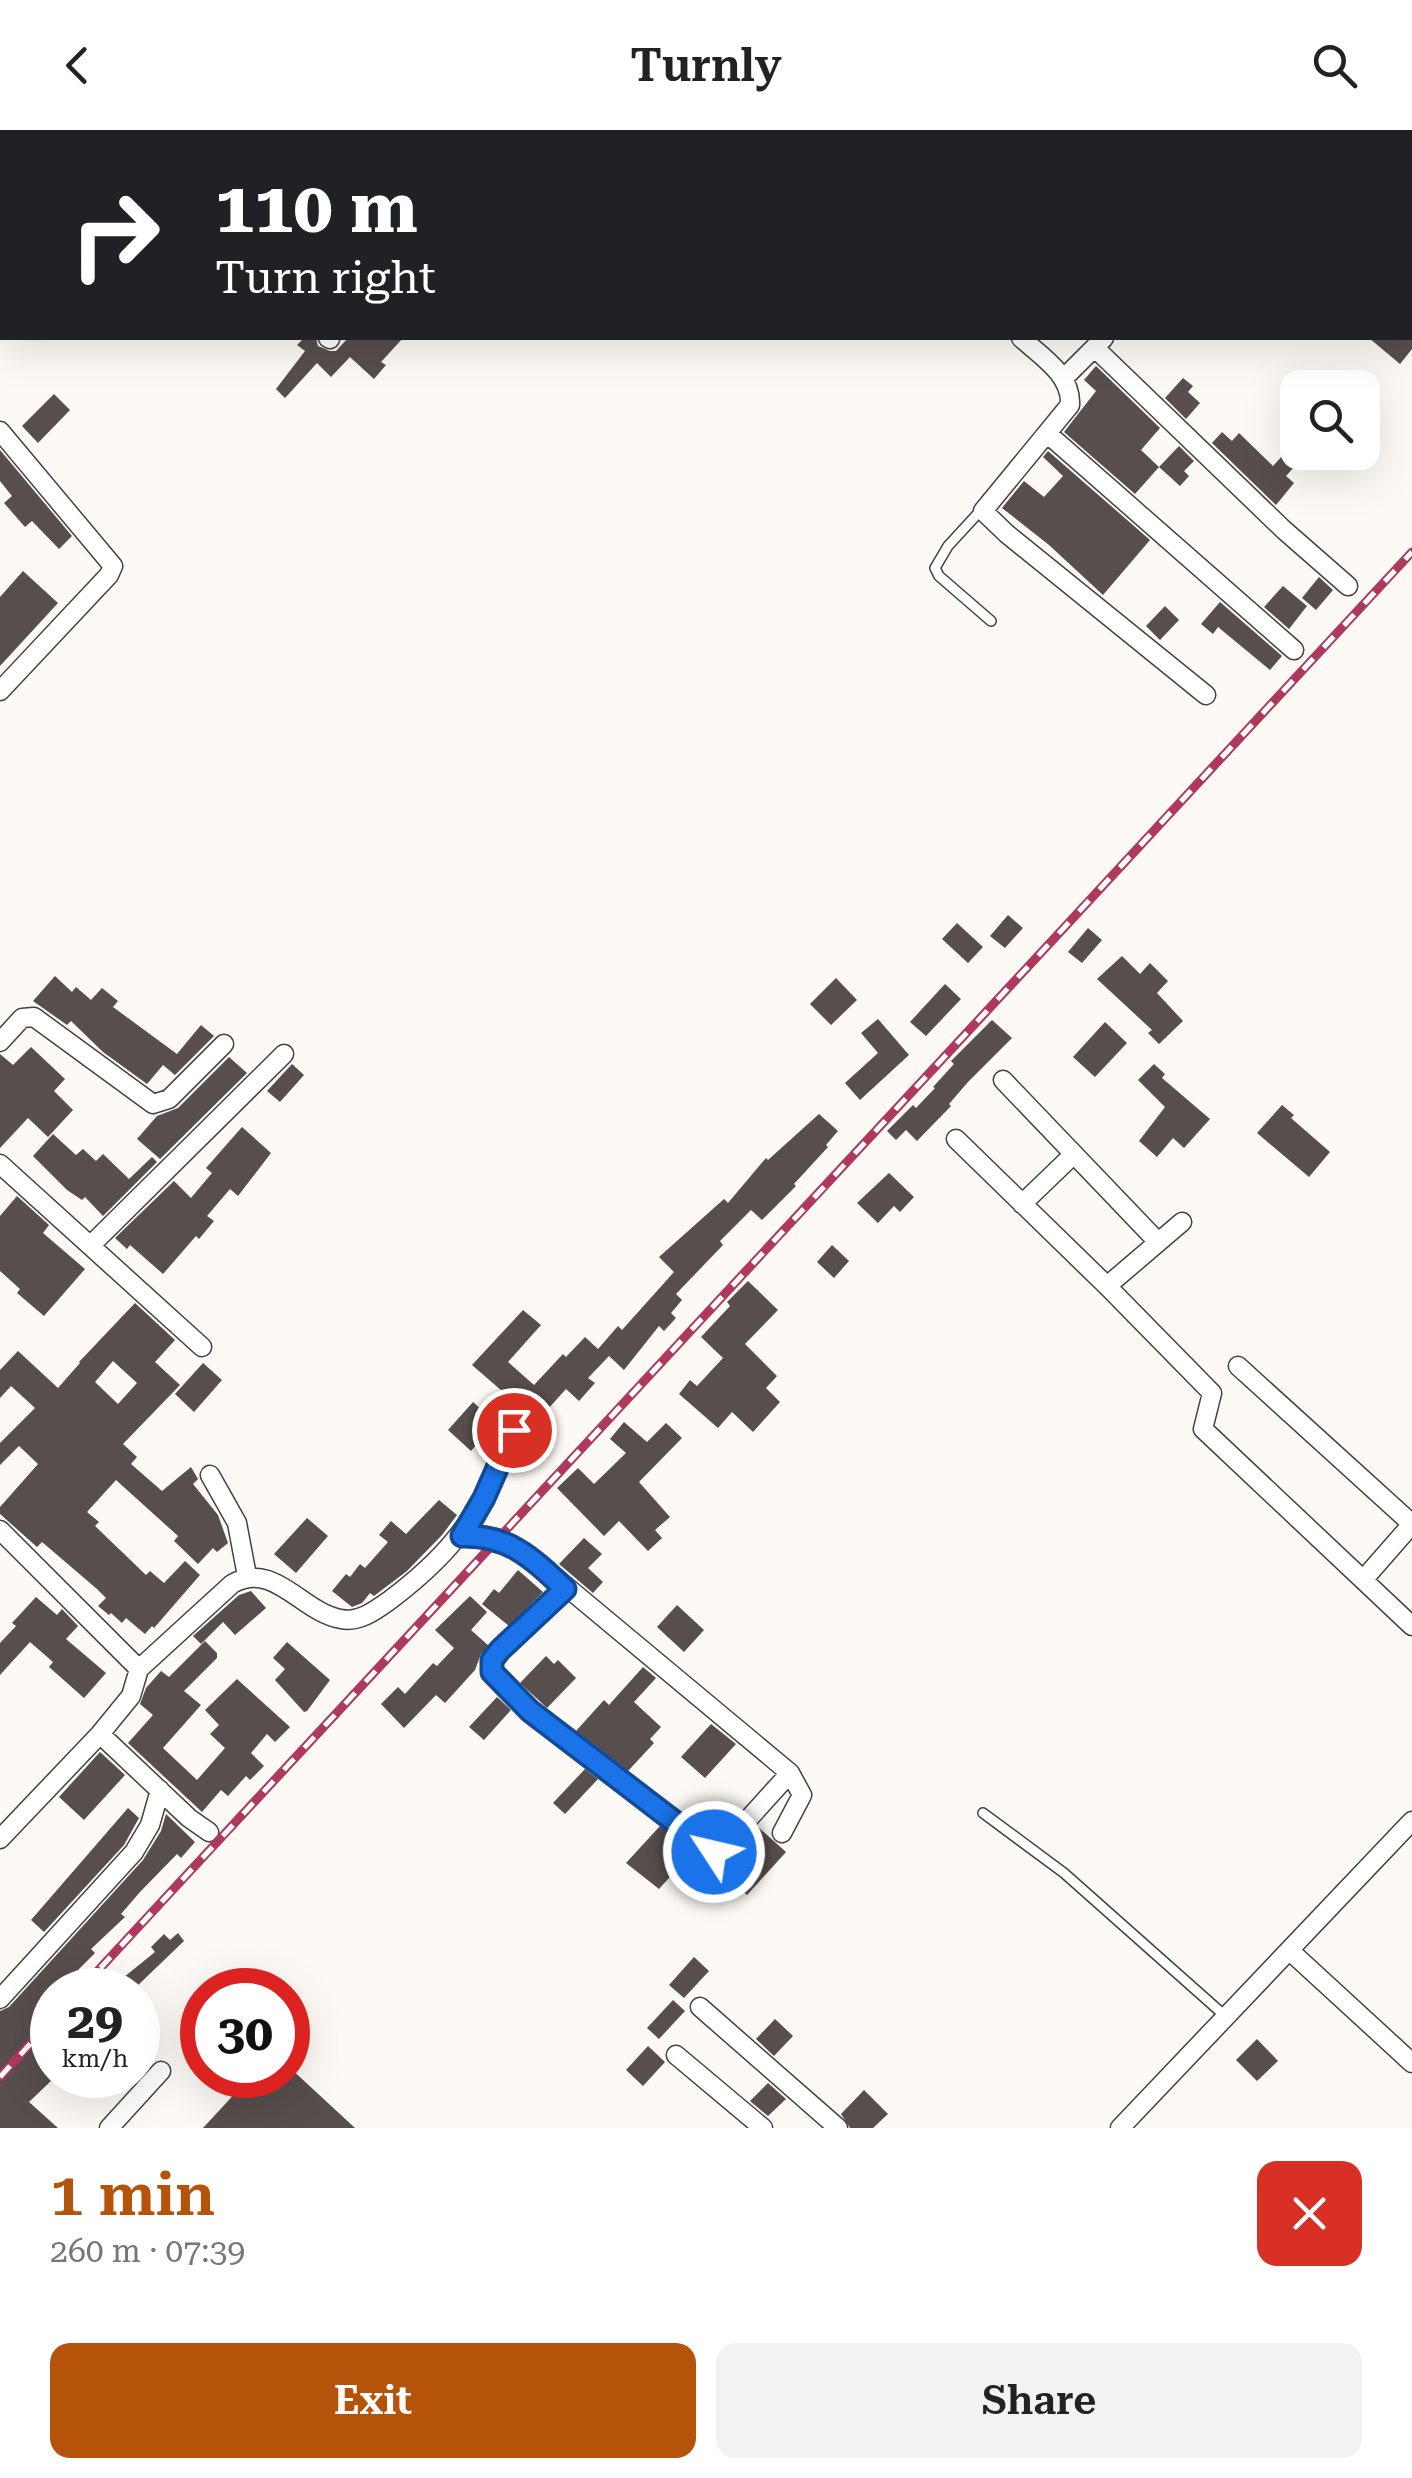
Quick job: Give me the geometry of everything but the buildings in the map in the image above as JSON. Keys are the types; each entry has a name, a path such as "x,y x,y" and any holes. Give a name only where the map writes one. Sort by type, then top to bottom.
{"street":[{"path":"1023,340 1064,378 1070,391 1070,405 1049,435 984,507 988,518 1206,695"},
{"path":"1064,378 1100,343 1284,530 1348,586"},
{"path":"0,431 113,566 109,575 0,692"},
{"path":"1049,435 1294,650"},
{"path":"0,1042 22,1018 34,1016 153,1104 169,1099 224,1044"},
{"path":"91,1245 284,1054"},
{"path":"1003,1080 1158,1242"},
{"path":"956,1139 1212,1393 1203,1428 1412,1626"},
{"path":"1022,1204 1074,1154"},
{"path":"0,1164 202,1347"},
{"path":"1107,1286 1182,1222"},
{"path":"1238,1366 1412,1524 1363,1580"},
{"path":"0,1839 100,1734 130,1696 139,1669 232,1584 246,1576 264,1577 323,1613 349,1620 380,1607 422,1576 462,1536 484,1498 514,1430"},
{"path":"210,1475 237,1523 246,1576"},
{"path":"0,1531 139,1669"},
{"path":"462,1536 496,1538 532,1558 790,1773 802,1795 782,1833"},
{"path":"565,1589 492,1660 496,1676 530,1711 714,1852 723,1847 790,1773"},
{"path":"100,1734 209,1832"},
{"path":"0,1999 134,1852 150,1824 160,1790"},
{"path":"1120,2128 1412,1821"},
{"path":"1290,1951 1412,2064"},
{"path":"700,2007 838,2128"},
{"path":"676,2055 763,2128"},
{"path":"109,2128 161,2071"}],"lane":[{"path":"984,507 948,546 935,568 939,576 991,621"},
{"path":"983,1813 1064,1873 1224,2016"}],"railway":[{"path":"100,1968 1412,552"},
{"path":"0,2077 30,2044"}],"route":[{"path":"514,1430 484,1498 462,1536 496,1538 532,1558 565,1589 500,1650 492,1660 492,1672 530,1711 714,1852"}]}
